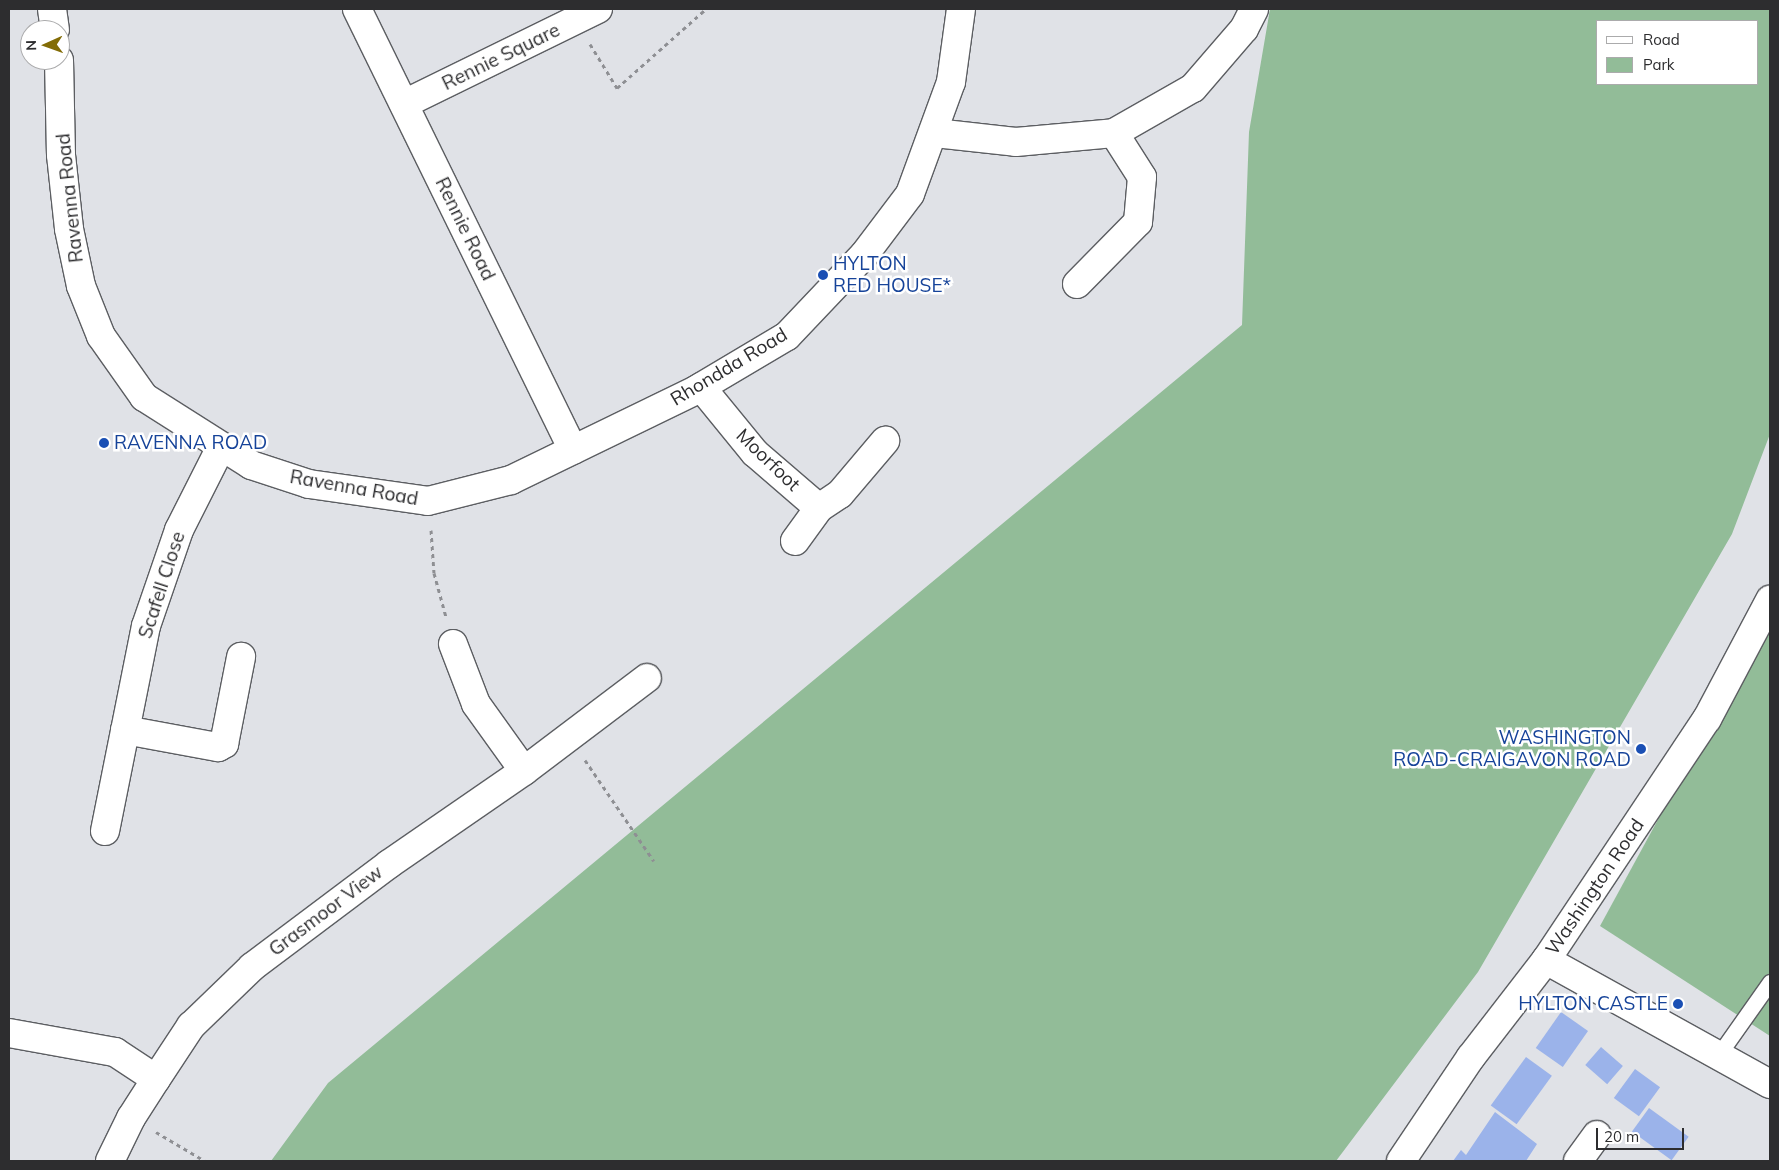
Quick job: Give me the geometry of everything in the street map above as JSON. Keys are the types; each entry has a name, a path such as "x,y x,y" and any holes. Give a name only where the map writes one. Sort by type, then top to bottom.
{"street":[{"name":"Rennie Road","path":"357,9 573,450"},
{"name":"Rhondda Road","path":"573,450 701,387 787,336 864,255 910,194 935,133 951,82 961,9"},
{"path":"935,133 1016,142 1114,133 1193,88 1244,30 1254,9"},
{"name":"Rennie Square","path":"404,104 587,14"},
{"name":"Ravenna Road","path":"60,70 61,155 69,229 81,286 100,336 144,397 251,465 308,484 428,501 511,480 573,450"},
{"path":"1078,284 1138,222 1142,177 1114,133"},
{"name":"Moorfoot","path":"701,387 755,453 818,508"},
{"path":"794,541 818,508 840,494 886,442"},
{"name":"Scafell Close","path":"105,831 146,626 180,530 221,447"},
{"name":"Washington Road","path":"1401,1161 1471,1057 1546,960 1707,720 1770,600"},
{"path":"452,644 476,704 524,771"},
{"path":"126,730 218,747 224,744 241,657"},
{"name":"Grasmoor View","path":"110,1161 131,1118 191,1026 252,966 389,864 524,771 647,678"},
{"path":"1546,960 1717,1057 1770,1084"},
{"path":"9,1033 115,1052 156,1079"},
{"path":"1578,1161 1596,1135"}],"lane":[{"path":"1717,1057 1770,982"}],"path":[{"path":"587,14 617,88 706,9"},
{"path":"428,501 434,573 452,644"},
{"path":"570,737 654,861"},
{"path":"131,1118 205,1161"}],"green space":[{"path":"1270,9 1770,9 1770,434 1732,534 1478,972 1336,1161 271,1161 328,1083 1242,325 1249,132"},
{"path":"1770,614 1770,1036 1600,926"}],"building":[{"path":"1561,1012 1588,1031 1563,1067 1536,1048"},
{"path":"1601,1047 1623,1066 1607,1084 1585,1065"},
{"path":"1526,1057 1552,1076 1517,1124 1491,1106"},
{"path":"1635,1069 1660,1087 1639,1116 1614,1098"},
{"path":"1649,1108 1689,1137 1672,1160 1632,1131"},
{"path":"1495,1112 1537,1144 1526,1161 1453,1161 1461,1150 1466,1155"}],"place":[{"name":"HYLTON RED HOUSE*","path":"823,275"},
{"name":"RAVENNA ROAD","path":"104,443"},
{"name":"WASHINGTON ROAD-CRAIGAVON ROAD","path":"1641,749"},
{"name":"HYLTON CASTLE","path":"1678,1004"}]}
